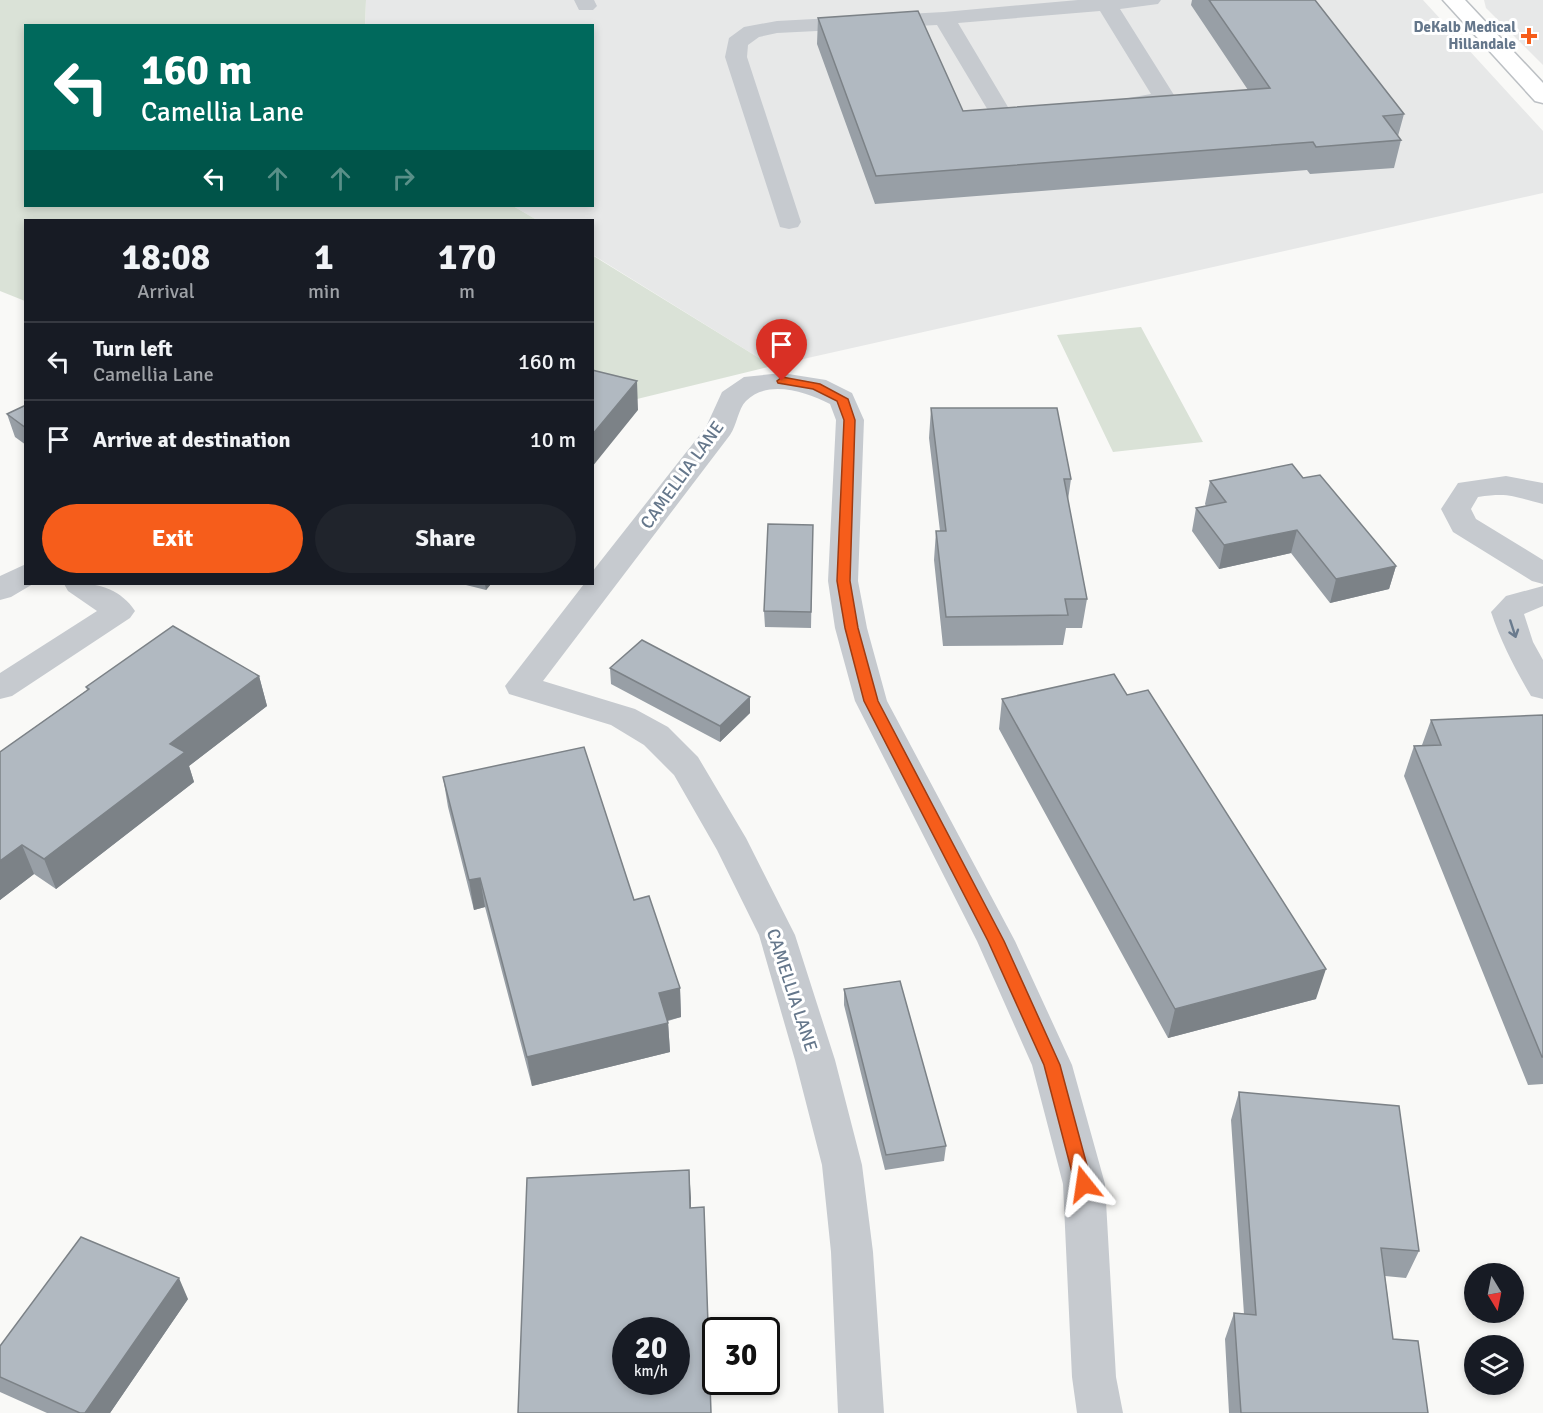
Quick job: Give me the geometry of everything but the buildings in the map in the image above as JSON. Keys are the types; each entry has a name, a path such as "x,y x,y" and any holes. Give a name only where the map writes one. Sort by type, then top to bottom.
{"main road":[{"path":"1453,0 1543,96"}],"street":[{"path":"789,222 735,57 737,43 761,29 944,18 1151,0"},
{"path":"1100,107 1155,103 1163,95 1106,4"},
{"path":"944,18 1000,112 1013,115 1035,113"},
{"name":"CAMELLIA LANE","path":"861,1413 852,1252 842,1165 815,1060 777,935 733,847 686,766 656,736 623,717 520,686 720,429 732,398 754,383 782,381 816,386 842,399 850,420 843,581 851,628 871,701 996,941 1052,1065 1084,1184 1094,1377 1100,1413"},
{"path":"1543,495 1533,489 1503,483 1468,490 1456,509 1464,525 1543,574"},
{"path":"0,590 24,575"},
{"path":"0,688 119,611 80,585"},
{"path":"1543,596 1516,603 1507,612 1517,642 1535,660 1543,688"}],"shaded area":[{"path":"0,0 366,0 365,24 24,24 24,207 515,207 535,219 24,219 24,301 0,291"},
{"path":"366,0 1423,0 1543,131 1543,193 772,366 594,256 594,219 535,219 515,207 594,207 594,24 365,24"},
{"name":"DeKalb Medical Hillandale","path":"1484,0 1543,0 1543,65 1486,8"},
{"path":"594,256 772,366 633,400 594,401"},
{"path":"1141,327 1203,442 1113,452 1057,335"}],"place":[{"name":"DeKalb Medical Hillandale","path":"1529,36"}],"route":[{"path":"782,381 816,386 842,399 850,420 843,581 851,628 871,701 996,941 1052,1065 1084,1184"}]}
